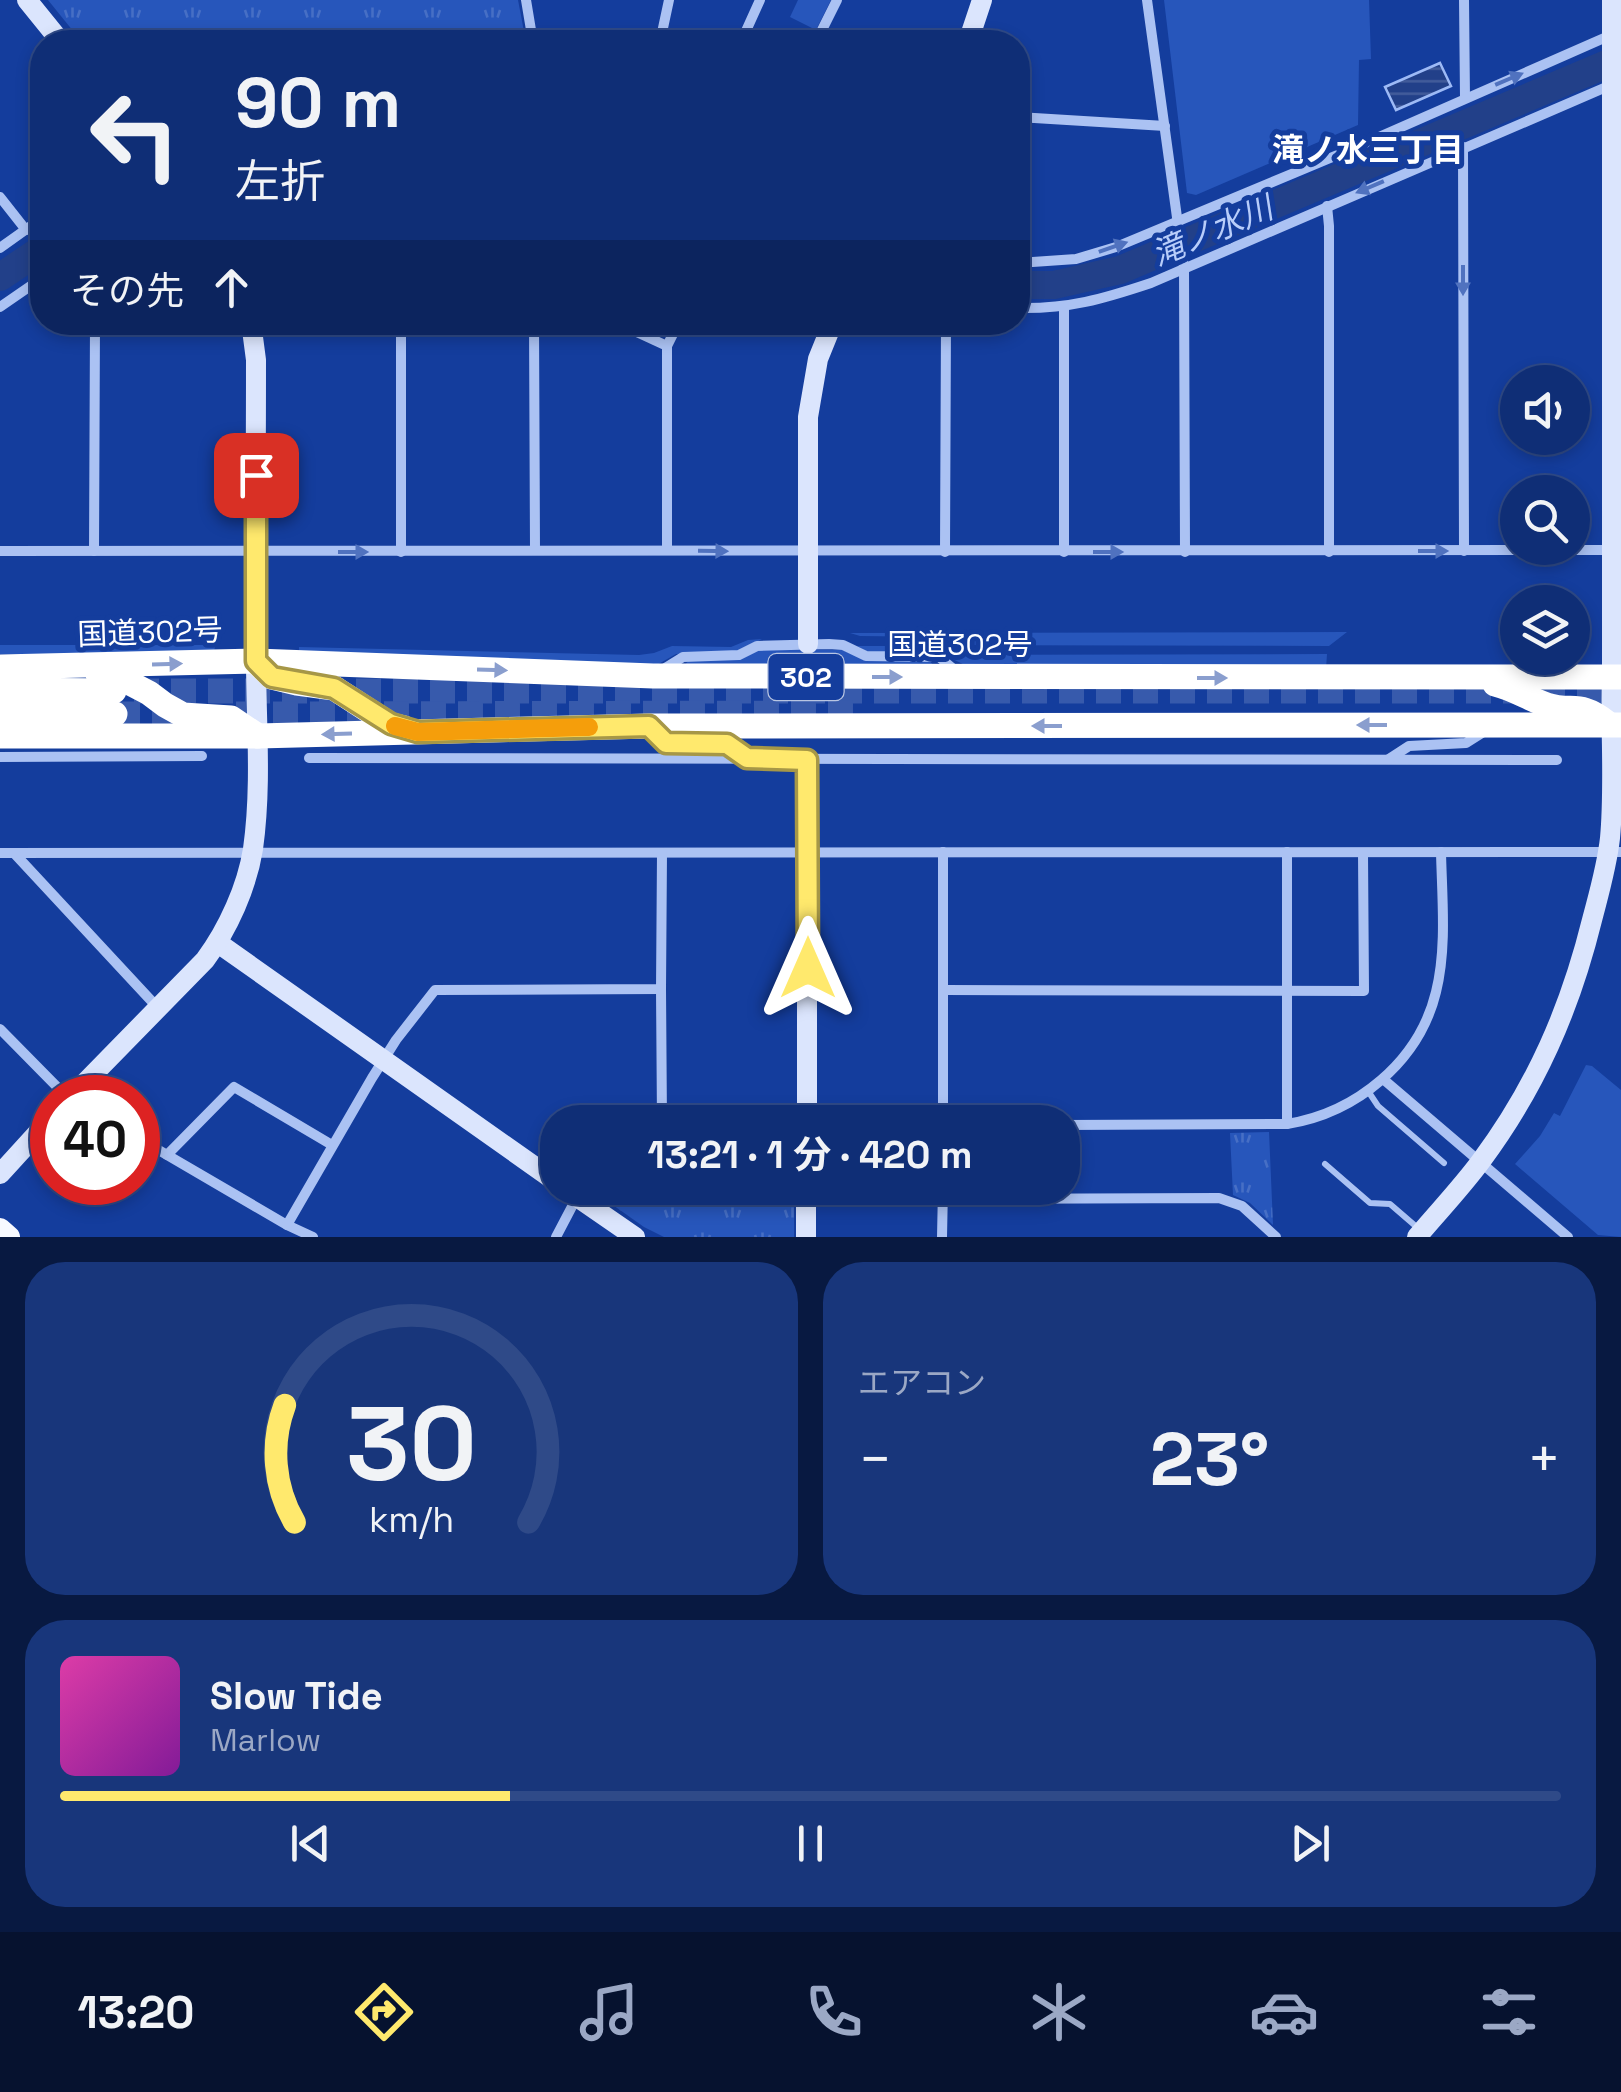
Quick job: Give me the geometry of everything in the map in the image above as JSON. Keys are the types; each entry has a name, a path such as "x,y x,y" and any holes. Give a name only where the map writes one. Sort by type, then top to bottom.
{"highway":[{"name":"国道302号","path":"0,667 256,661 652,676 1618,680"},
{"path":"256,661 272,677 334,688 391,724 418,732"},
{"path":"68,667 124,680 183,716 231,718 258,736"},
{"path":"1466,678 1502,685 1552,707 1594,712 1615,725"},
{"path":"0,690 115,702 0,713"},
{"name":"302","path":"0,736 121,746 258,736 649,726 1615,725"}],"main road":[{"path":"0,1228 9,1237"}],"street":[{"path":"27,0 51,30"},
{"path":"526,0 531,30"},
{"path":"663,30 670,0"},
{"path":"746,30 760,0"},
{"path":"822,30 836,0"},
{"path":"972,30 982,0"},
{"path":"1147,0 1184,268 1184,552"},
{"path":"1464,0 1465,98"},
{"path":"1419,1234 1480,1162 1533,1080 1568,1006 1614,852 1612,763 1618,680 1612,0"},
{"path":"1030,262 1076,259 1116,247 1614,37"},
{"path":"1030,308 1064,308 1106,298 1184,268 1615,80"},
{"path":"1030,118 1165,126"},
{"path":"1463,148 1464,551"},
{"path":"0,198 26,230"},
{"path":"1326,206 1329,552"},
{"path":"0,248 30,227"},
{"path":"0,307 30,286"},
{"path":"1064,308 1064,552"},
{"path":"94,552 95,335"},
{"path":"92,1075 218,943 237,902 252,852 258,736 253,335"},
{"path":"400,335 401,552"},
{"path":"534,335 535,550"},
{"path":"643,335 667,346"},
{"path":"667,550 667,346 672,335"},
{"path":"808,644 808,416 818,359 828,335"},
{"path":"945,552 946,335"},
{"path":"0,551 1616,550"},
{"path":"652,676 683,656 739,656 757,646 808,644 843,645 866,656 939,656 962,677"},
{"path":"649,726 666,743 727,744 747,758"},
{"path":"1388,760 1409,746 1466,742 1494,726"},
{"path":"0,757 121,746 202,756"},
{"path":"309,758 1556,760"},
{"path":"807,760 807,1105"},
{"path":"0,852 1614,852"},
{"path":"943,852 944,1105"},
{"path":"1287,852 1287,1124"},
{"path":"1080,1125 1287,1124 1322,1115 1368,1091 1402,1058 1422,1026 1436,992 1442,945 1442,852"},
{"path":"14,853 158,1008"},
{"path":"662,853 662,1105"},
{"path":"945,990 1364,991 1363,853"},
{"path":"218,943 540,1170"},
{"path":"287,1225 383,1060 436,990 661,989"},
{"path":"0,1029 46,1075"},
{"path":"1383,1079 1568,1237"},
{"path":"167,1155 234,1087 332,1146"},
{"path":"0,1174 30,1141"},
{"path":"160,1151 313,1237"},
{"path":"1080,1195 1219,1198 1242,1206 1276,1237"},
{"path":"556,1237 571,1205"},
{"path":"595,1205 635,1237"},
{"path":"806,1205 806,1237"},
{"path":"942,1237 943,1205"}],"lane":[{"path":"1368,1091 1378,1106 1444,1163"},
{"path":"1325,1164 1370,1204 1390,1204 1419,1234"}],"green space":[{"path":"48,0 518,0 524,30 72,30"},
{"path":"798,0 831,0 816,30 790,17"},
{"path":"1164,0 1369,0 1371,59 1359,60 1358,125 1196,195 1187,193"},
{"path":"1347,632 1329,646 962,645 941,637 850,633"},
{"path":"762,639 736,652 676,654 655,666 299,655 299,647 639,655 672,646 731,647"},
{"path":"0,645 215,645 214,654 0,654"},
{"path":"857,646 937,646 969,655 1327,654 1326,669 969,667 940,653 868,652"},
{"path":"767,649 842,650 866,660 929,660 933,665 685,665 688,661 740,659"},
{"path":"1586,1065 1621,1090 1621,1237 1598,1235 1515,1164 1554,1113 1560,1116"},
{"path":"1269,1132 1273,1225 1250,1203 1233,1195 1230,1133"},
{"path":"613,1205 794,1205 794,1237 664,1237"}],"shaded area":[{"path":"1440,63 1451,86 1396,110 1385,87"}],"waterway":[{"name":"滝ノ水川","path":"1030,285 1054,285 1120,270 1621,58"},
{"name":"滝ノ水川","path":"0,277 30,257"}],"tunnel":[{"path":"134,691 1621,691"},
{"path":"236,714 856,713"},
{"path":"115,714 186,714"}],"slow traffic":[{"path":"395,726 418,732 589,727"}],"district":[{"name":"滝ノ水三丁目","path":"1368,150"}],"route":[{"path":"256,475 256,661 272,677 334,688 391,724 418,732 649,726 666,743 727,744 747,758 807,760 808,968"}]}
